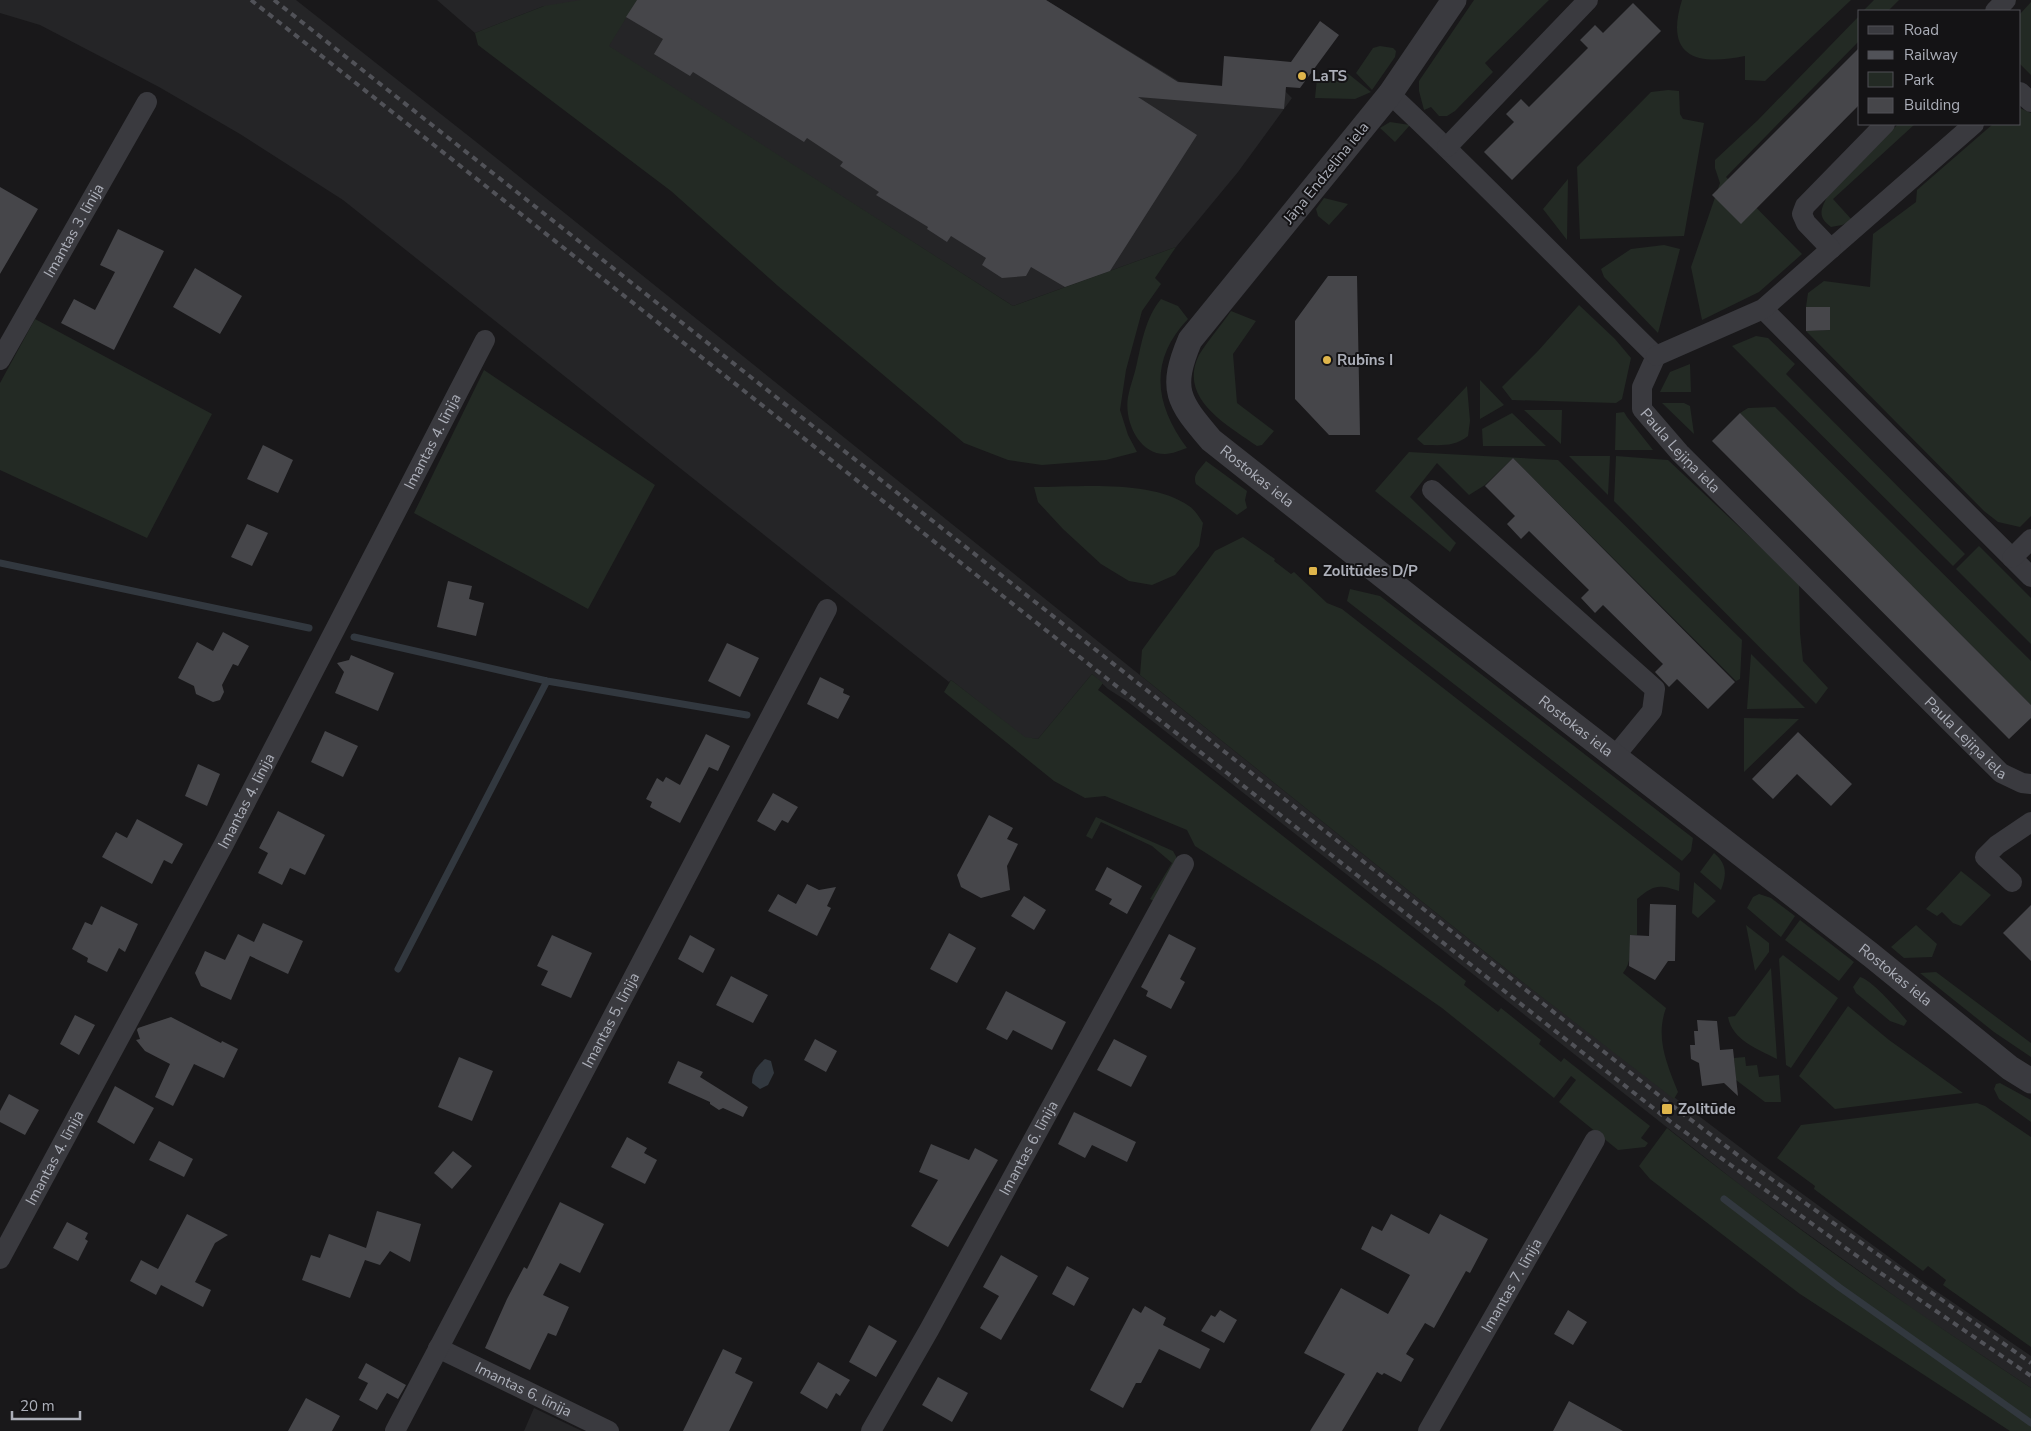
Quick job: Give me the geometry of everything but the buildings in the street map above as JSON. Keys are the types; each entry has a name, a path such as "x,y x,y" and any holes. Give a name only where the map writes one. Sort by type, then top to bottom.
{"street":[{"name":"Jāņa Endzelīna iela","path":"1190,340 1390,94 1454,0"},
{"path":"1446,147 1588,0"},
{"path":"1996,10 2006,0"},
{"path":"2021,93 2031,102"},
{"path":"1390,94 1446,147 1656,356 1763,309 1973,125"},
{"name":"Imantas 3. līnija","path":"0,360 147,102"},
{"path":"1831,249 1806,223 1802,214 1805,206 1884,125"},
{"path":"1763,309 2031,577"},
{"name":"Imantas 4. līnija","path":"0,1259 224,844 485,340"},
{"name":"Rostokas iela","path":"1190,340 1178,375 1180,392 1185,409 1211,440 1871,955 2010,1068 2031,1081"},
{"name":"Paula Lejiņa iela","path":"1656,356 1642,387 1642,409 1680,453 2001,773 2022,783 2031,784"},
{"path":"1432,490 1655,689 1652,711 1615,756"},
{"path":"2012,558 2031,539"},
{"name":"Imantas 5. līnija","path":"395,1431 827,609"},
{"path":"2012,882 1985,857 1997,845 2031,822"},
{"name":"Imantas 6. līnija","path":"871,1431 929,1330 1184,864"},
{"name":"Imantas 7. līnija","path":"1428,1431 1595,1140"},
{"name":"Imantas 6. līnija","path":"438,1348 609,1431"}],"shaded area":[{"path":"0,0 296,0 475,141 1516,977 1774,1173 1926,1284 2031,1356 2031,1388 1918,1313 1745,1189 1127,701 1108,689 1092,674 1038,739 1025,738 951,680 949,682 343,200 240,134 159,87 40,25 0,13"},
{"path":"437,0 1046,0 1180,82 1285,91 1292,98 1238,172 1176,247 1013,306 544,6 475,33"},
{"path":"765,1059 771,1061 774,1073 768,1085 760,1089 752,1083 752,1079 756,1070"},
{"path":"534,1408 582,1431 524,1431"}],"green space":[{"path":"581,0 637,0 609,46 1013,306 1176,247 1155,278 1161,284 1142,311 1126,370 1120,410 1128,435 1137,452 1106,460 1042,465 1008,460 964,443 778,286 671,191 478,45 475,33 544,6"},
{"path":"1474,0 1549,0 1485,63 1493,72 1455,111 1447,116 1439,116 1431,107 1424,110 1419,91 1419,81"},
{"path":"1682,0 1851,0 1765,81 1745,80 1745,56 1712,59 1699,58 1689,53 1681,45 1678,34 1678,19"},
{"path":"1874,0 1899,0 1889,10 1864,10"},
{"path":"2031,2 2031,75 2021,65 2021,13"},
{"path":"1858,17 1858,42 1726,177 1802,254 1759,292 1702,320 1691,267 1720,183 1715,168 1715,160 1758,120"},
{"path":"1380,46 1393,48 1396,51 1395,57 1372,90 1356,73 1373,48"},
{"path":"1346,72 1371,92 1355,99 1315,98 1317,78"},
{"path":"1679,91 1680,114 1683,119 1704,123 1684,236 1580,239 1577,167 1651,92"},
{"path":"2021,108 2031,113 2031,516 2020,527 1998,522 1984,511 1806,331 1830,330 1830,307 1806,307 1808,293 1824,281 1870,287 1873,234 1916,202 1917,190 1992,125 2021,125"},
{"path":"1390,122 1410,125 1395,142 1380,128"},
{"path":"1897,125 1914,125 1833,199 1852,220 1842,225 1831,227 1822,217 1823,206 1827,197"},
{"path":"1568,179 1567,240 1543,209"},
{"path":"1324,198 1348,204 1329,225 1318,216 1316,209"},
{"path":"1664,245 1680,249 1658,333 1604,277 1601,269 1631,249"},
{"path":"1161,299 1178,306 1188,319 1175,335 1166,351 1160,383 1168,416 1187,448 1165,454 1155,452 1140,442 1131,425 1127,406 1145,330"},
{"path":"1579,305 1615,339 1631,358 1622,399 1616,403 1512,400 1502,387 1538,351"},
{"path":"1231,311 1256,321 1233,354 1237,403 1274,431 1262,445 1257,446 1233,430 1209,410 1200,398 1195,385 1194,371 1199,355"},
{"path":"35,319 212,414 147,538 0,470 0,383"},
{"path":"1756,336 1768,338 1795,364 1786,374 1965,554 1953,566 1732,346"},
{"path":"1690,364 1691,392 1660,392 1670,372"},
{"path":"484,370 655,485 588,609 414,513"},
{"path":"1480,380 1504,405 1480,419"},
{"path":"1467,386 1470,421 1468,436 1453,444 1424,445 1417,439"},
{"path":"1662,403 1684,403 1690,406 1694,434"},
{"path":"1775,407 2031,661 2031,705 1740,413 1748,408"},
{"path":"1524,410 1562,410 1561,444"},
{"path":"1624,412 1653,450 1615,450 1616,413"},
{"path":"1512,413 1546,446 1483,446 1482,429"},
{"path":"1409,452 1558,460 1742,640 1740,679 1736,681 1513,458 1485,485 1469,495 1437,463 1410,497 1456,543 1450,552 1375,491"},
{"path":"1569,456 1610,456 1608,495"},
{"path":"1616,456 1668,460 1799,583 1800,633 1803,661 1828,688 1816,704 1614,501"},
{"path":"1206,461 1247,491 1245,500 1247,508 1237,515 1196,484 1196,475"},
{"path":"1114,486 1136,488 1174,497 1191,508 1203,523 1199,546 1175,575 1152,585 1129,581 1101,564 1063,529 1038,502 1034,487"},
{"path":"1243,537 1275,559 1274,561 1291,574 1294,572 1327,603 1342,609 1680,873 1679,891 1666,887 1656,887 1637,899 1637,935 1631,935 1629,960 1623,973 1666,1008 1663,1019 1662,1040 1666,1061 1678,1092 1674,1099 1516,977 1140,675 1142,650 1215,551"},
{"path":"1979,546 2031,598 2031,644 1956,569"},
{"path":"1350,589 1380,596 1693,838 1691,851 1682,861 1347,601"},
{"path":"1751,654 1805,708 1747,709"},
{"path":"1092,674 1103,683 1098,690 1466,981 1464,985 1498,1012 1501,1008 1541,1040 1539,1044 1561,1062 1564,1058 1650,1126 1641,1138 1648,1143 1645,1147 1618,1150 1559,1102 1576,1080 1571,1076 1554,1098 1442,1008 1380,965 1195,846 1187,830 1105,796 1085,798 1054,781 944,692 951,680 1025,737 1038,739"},
{"path":"1744,718 1799,719 1744,772"},
{"path":"1096,817 1173,851 1178,860 1154,901 1150,899 1172,863 1152,846 1101,822 1092,839 1086,836"},
{"path":"1714,853 1724,865 1725,870 1721,890 1700,872"},
{"path":"1961,871 1991,895 1961,926 1953,923 1942,912 1937,916 1926,909"},
{"path":"1694,882 1716,901 1698,918 1692,913"},
{"path":"1759,894 1771,898 1795,916 1781,937 1747,908 1753,897"},
{"path":"1800,920 1854,962 1839,981 1785,940"},
{"path":"1746,925 1769,943 1769,952 1755,971"},
{"path":"1916,925 1937,944 1932,957 1904,958 1891,947"},
{"path":"1783,955 1838,998 1791,1068 1786,1065 1779,959"},
{"path":"1771,968 1777,1059 1740,1038 1730,1025 1728,1017 1735,1016"},
{"path":"1936,972 2031,1043 2031,1057 1994,1032 1920,973"},
{"path":"1860,977 1878,989 1898,1010 1907,1021 1904,1026 1890,1021 1856,993 1853,987"},
{"path":"1848,1006 1889,1040 1963,1093 1835,1109 1799,1076"},
{"path":"1745,1057 1746,1066 1757,1065 1759,1077 1779,1075 1781,1102 1765,1102 1736,1080 1734,1058"},
{"path":"2000,1083 2031,1100 2031,1122 1999,1099 1994,1089 1996,1084"},
{"path":"1977,1103 1985,1106 2031,1137 2031,1347 1943,1285 1946,1280 1928,1266 1923,1271 1814,1189 1815,1186 1777,1158 1801,1125"},
{"path":"1667,1128 1755,1196 1846,1262 2031,1388 2031,1431 2010,1431 1800,1294 1650,1179 1639,1166"}],"waterway":[{"path":"0,563 309,628"},
{"path":"354,637 547,681 747,715"},
{"path":"398,969 547,681"},
{"path":"1724,1199 1839,1287 2031,1423"}],"railway":[{"path":"251,0 1110,681 1671,1122 1879,1272 2031,1376"},
{"path":"274,0 1670,1104 1743,1159 2031,1363"}],"place":[{"name":"LaTS","path":"1302,76"},
{"name":"Rubīns I","path":"1327,360"},
{"name":"Zolitūdes D/P","path":"1313,571"},
{"name":"Zolitūde","path":"1667,1109"}]}
